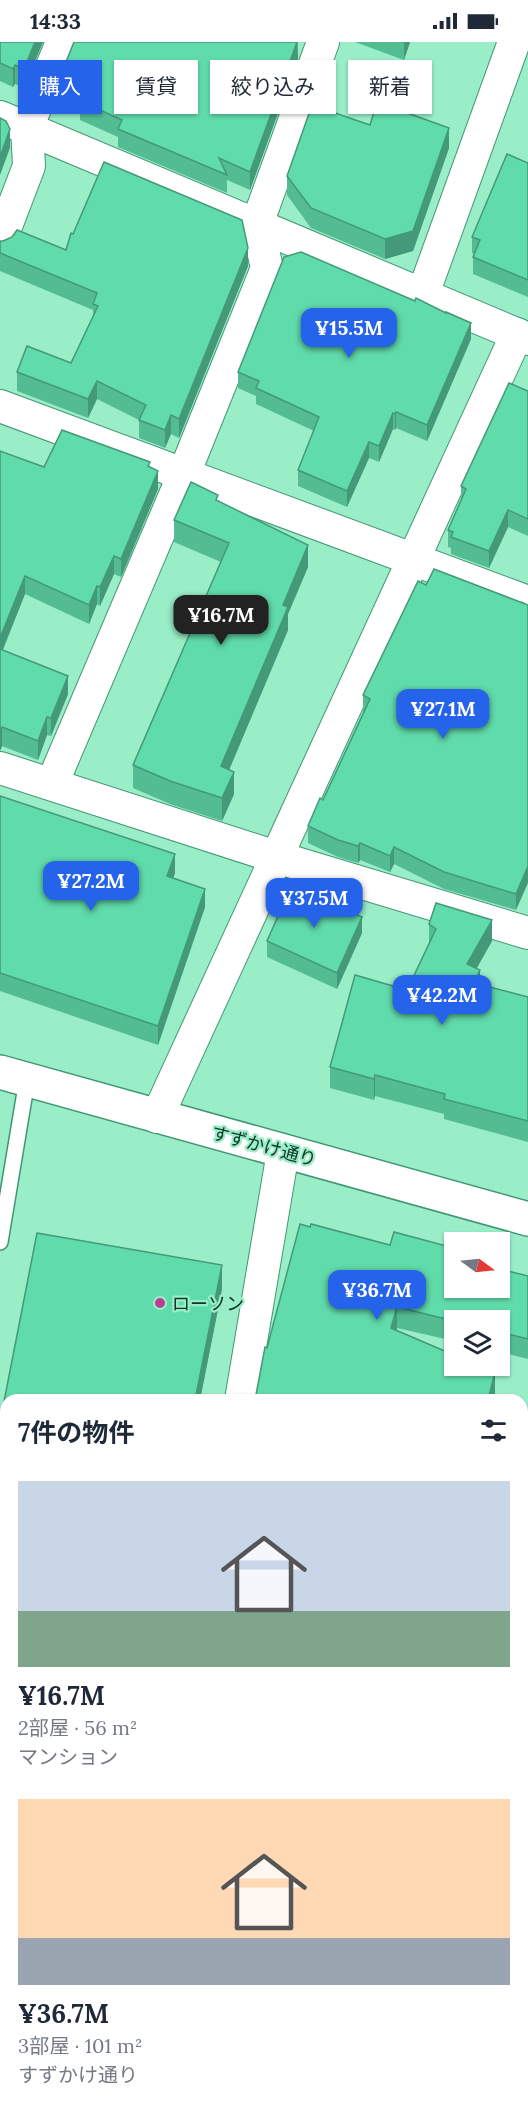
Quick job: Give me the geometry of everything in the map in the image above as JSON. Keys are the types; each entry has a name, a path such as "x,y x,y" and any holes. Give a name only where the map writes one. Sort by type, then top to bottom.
{"street":[{"path":"13,123 62,42"},
{"path":"52,784 184,474 267,268 257,224 323,42"},
{"path":"423,294 514,42"},
{"path":"13,123 523,336 414,559 157,1117"},
{"path":"0,242 29,166 13,123"},
{"path":"0,406 528,602"},
{"path":"0,768 276,857 528,933"},
{"name":"すずかけ通り","path":"14,1076 528,1219"},
{"path":"242,1394 283,1152"}],"lane":[{"path":"0,1242 14,1076"}],"building":[{"path":"0,42 35,42 28,60 18,60 18,66 15,65 13,69 0,63"},
{"path":"74,42 297,42 290,60 210,60 210,114 271,114 250,172 219,158 227,175 118,129 122,120 102,111 102,60 67,60"},
{"path":"336,113 370,125 373,114 410,114 449,128 413,231 385,239 311,208 287,176 309,114"},
{"path":"0,118 6,121 10,129 0,157"},
{"path":"507,154 528,163 528,280 473,257 480,240 472,237"},
{"path":"104,162 242,220 248,248 179,419 171,415 165,430 139,420 146,405 97,381 88,399 17,372 27,346 71,363 98,306 93,304 97,293 0,253 0,241 12,237 17,230 66,250 71,233 73,234"},
{"path":"301,252 415,301 416,298 471,323 427,425 396,412 393,413 379,446 369,442 347,491 298,470 319,417 256,388 259,381 238,372 284,257"},
{"path":"509,383 528,391 528,519 508,510 489,551 451,537 453,532 448,530 466,489 461,486"},
{"path":"62,430 150,462 148,466 158,471 121,559 114,556 89,605 25,576 0,638 0,451 44,467"},
{"path":"191,482 218,495 216,500 308,545 283,605 288,607 221,766 234,772 222,798 170,781 133,765 229,543 174,520"},
{"path":"434,569 528,605 528,866 516,894 444,872 394,847 390,856 360,843 358,846 338,840 308,826 320,798 323,800 370,699 363,695 418,581 426,585"},
{"path":"0,649 68,676 51,718 47,717 38,741 2,727 0,732"},
{"path":"0,796 175,854 167,876 205,889 158,1026 0,973"},
{"path":"292,885 362,917 337,973 267,941"},
{"path":"436,903 492,920 467,964 480,970 474,983 528,997 528,1121 444,1099 445,1094 375,1075 374,1079 330,1067 355,975 407,990 436,929 429,924"},
{"path":"300,1224 310,1227 311,1224 390,1245 394,1232 444,1245 444,1298 510,1298 510,1272 528,1276 528,1339 510,1334 510,1310 444,1310 444,1319 397,1307 391,1328 444,1351 444,1376 494,1376 490,1394 256,1394 265,1347 267,1348"},
{"path":"37,1233 222,1265 196,1394 5,1394"}],"place":[{"name":"ローソン","path":"160,1303"}]}
